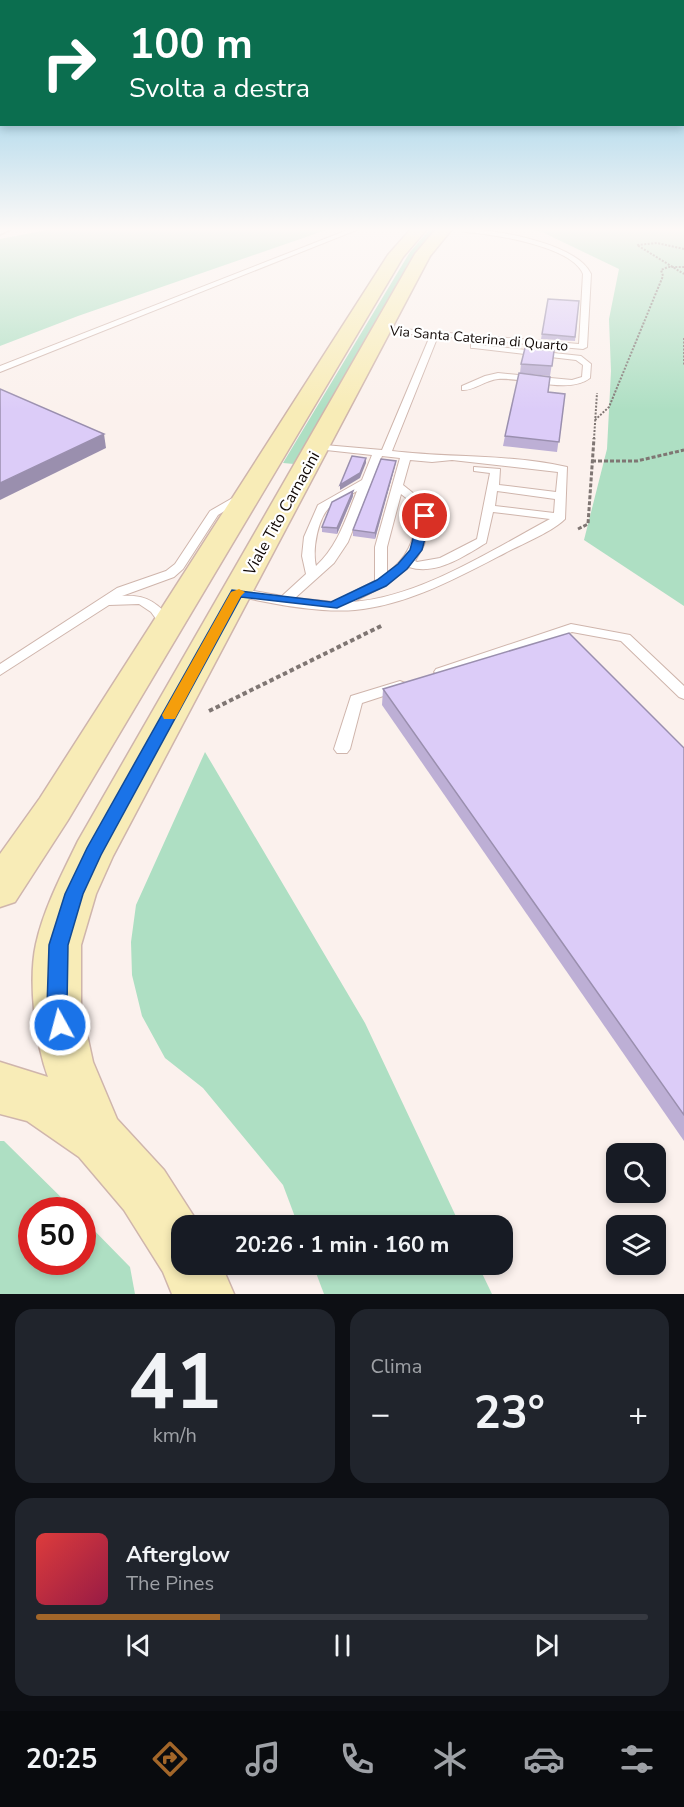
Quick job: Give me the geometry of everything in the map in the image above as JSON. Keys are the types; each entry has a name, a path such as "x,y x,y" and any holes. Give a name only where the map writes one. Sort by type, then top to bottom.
{"main road":[{"path":"0,890 54,809 374,289"},
{"name":"Viale Tito Carnacini","path":"99,1138 68,1062 57,1007 58,945 74,894 83,873 404,289"},
{"path":"0,1088 39,1099 99,1138 144,1190 171,1231"},
{"path":"194,1275 204,1294"}],"lane":[{"path":"0,369 202,289"},
{"name":"Via Santa Caterina di Quarto","path":"382,329 433,338 583,347 586,289"},
{"path":"286,599 330,560 342,542 366,482 382,453 433,338 578,358 587,364 586,378 579,383 498,376 465,388"},
{"path":"237,592 332,606 355,606 378,602 414,590 559,519 563,469 452,457 432,459 317,446"},
{"path":"381,583 381,547 393,512 397,485 406,456"},
{"path":"407,561 412,566 430,566 482,541 496,471 447,465 432,459"},
{"path":"313,576 308,556 310,537 324,505 366,482"},
{"path":"332,606 381,583 407,561 416,550 425,516 414,499 397,485"},
{"path":"492,488 561,496"},
{"path":"0,670 121,591 170,574 179,566 214,513 249,490"},
{"path":"488,508 559,517"},
{"path":"107,602 140,600 158,608 167,624"},
{"path":"342,749 356,700 571,628 625,638 684,694"}],"path":[{"path":"595,420 609,407 657,289"},
{"path":"684,338 684,365"},
{"path":"592,461 637,460 684,450"},
{"path":"577,529 588,524"},
{"path":"158,736 384,625"}],"green space":[{"path":"0,289 155,289 78,316 0,346"},
{"path":"387,289 396,289 294,464 283,463"},
{"path":"615,289 684,289 684,606 584,540 607,449 611,371 609,319"},
{"path":"205,752 365,1023 455,1215 294,1215 283,1185 203,1088 165,1058 142,1016 132,975 131,942 136,905"},
{"path":"0,1141 4,1141 61,1197 18,1197 18,1275 96,1275 96,1232 130,1267 135,1294 0,1294"},
{"path":"317,1275 483,1275 492,1294 324,1294"}],"building":[{"path":"548,299 579,301 575,337 542,334"},
{"path":"525,348 554,351 552,366 521,364"},
{"path":"519,373 550,377 548,392 565,394 559,442 505,436"},
{"path":"0,389 104,434 0,483"},
{"path":"352,456 366,458 360,473 340,485"},
{"path":"381,459 396,461 375,533 353,530"},
{"path":"353,491 337,528 322,527 332,502"},
{"path":"569,633 684,748 684,1115 383,689"}],"slow traffic":[{"path":"169,715 239,592"}],"route":[{"path":"60,1025 57,1007 58,945 74,894 93,853 237,592 332,606 381,583 402,567 416,550 425,516"}]}
